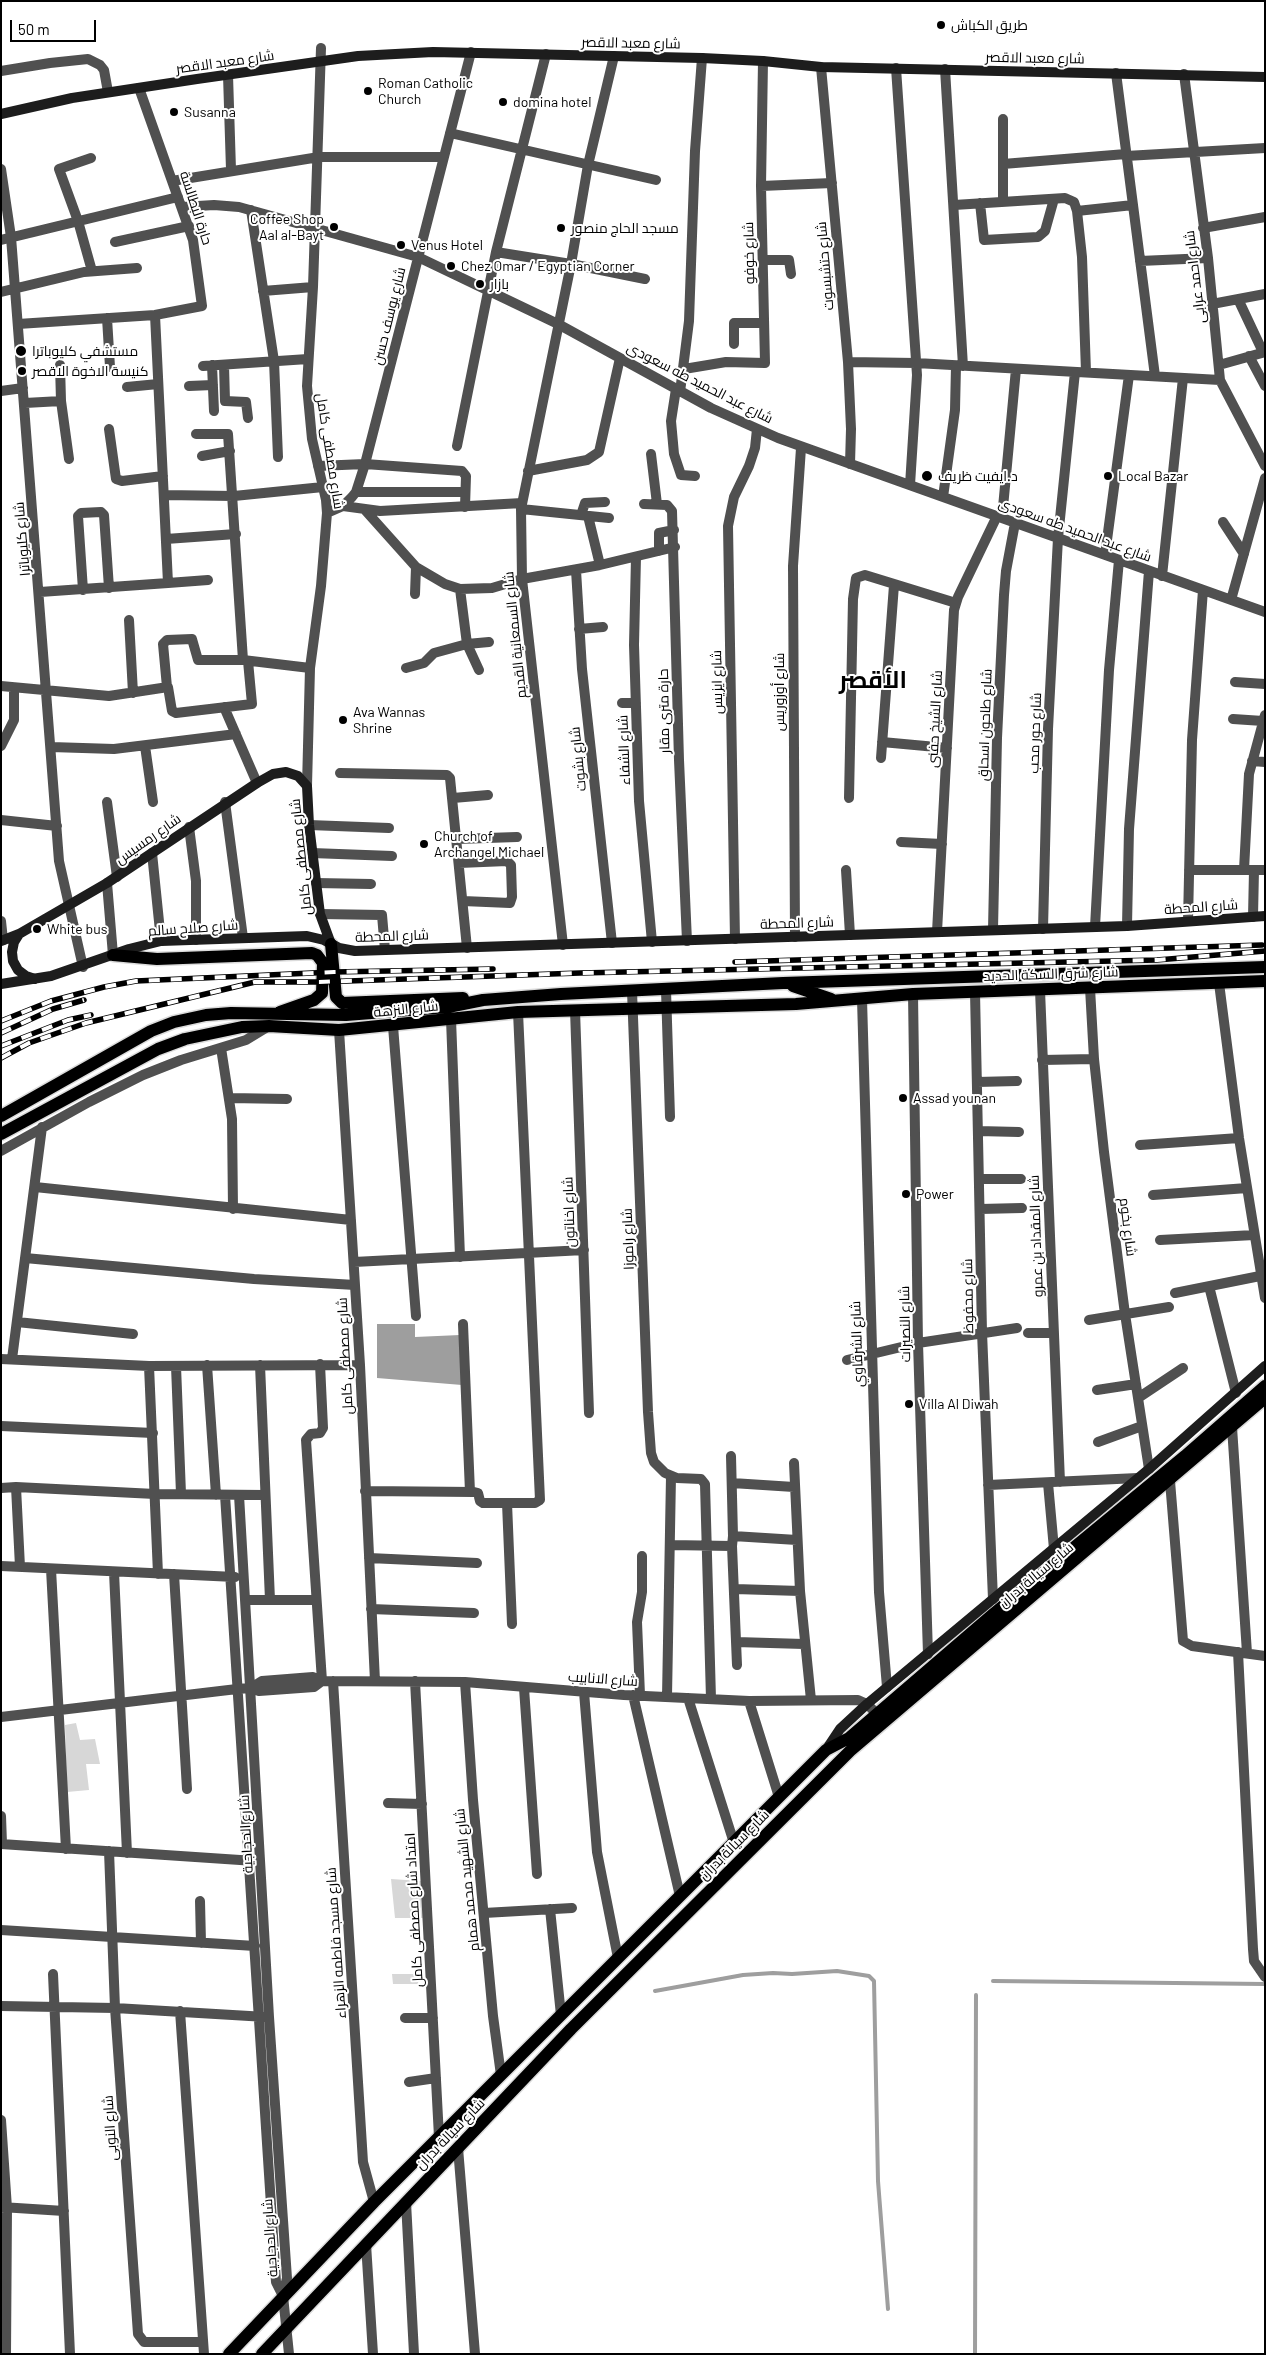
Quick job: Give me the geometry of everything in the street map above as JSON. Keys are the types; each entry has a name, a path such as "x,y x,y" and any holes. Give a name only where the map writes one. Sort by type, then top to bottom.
{"main road":[{"name":"شارع معبد الاقصر","path":"1,114 32,106 108,92 396,53 471,52 702,58 763,61 821,67 1265,77"},
{"name":"شارع رمسيس","path":"2,941 19,934 117,877 225,802 273,774 286,772 298,776 307,786"},
{"name":"شارع مصطفى كامل","path":"307,786 309,825 320,914 331,944"},
{"name":"شارع المحطة","path":"331,944 346,951 467,948 1128,926 1265,916"},
{"path":"19,934 14,942 13,961 18,970 26,976 35,979"},
{"name":"شارع صلاح سالم","path":"1,984 35,979 83,966 144,944 161,941 307,936 331,944"},
{"path":"331,944 336,997 342,1003 445,998 483,1000"},
{"path":"113,955 157,960 312,953 317,955 323,963 323,988 319,997 270,1020"},
{"name":"شارع النزهة","path":"1,1134 158,1049 213,1031 242,1027 270,1020 448,1007 483,1000 783,983 1265,967"},
{"name":"شارع شرق السكة الحديد","path":"838,1001 913,994 1265,981"},
{"path":"783,983 838,1001"},
{"name":"شارع النزهة","path":"1,1116 150,1031 174,1022 206,1015 231,1013 339,1030 518,1012 838,1001"},
{"path":"150,1031 158,1049"},
{"name":"شارع سيالة بدران","path":"230,2354 374,2202 826,1750 840,1729 887,1687 1149,1469 1265,1366"},
{"name":"شارع سيالة بدران","path":"262,2354 570,2029 850,1752 1232,1427 1264,1391"},
{"name":"شارع سيالة بدران","path":"826,1750 849,1738 992,1615 1264,1391"},
{"path":"703,1874 718,1881"}],"street":[{"name":"شارع مصطفى كامل","path":"307,786 310,668 321,586 327,513 308,413 308,359 314,287 321,48"},
{"name":"شارع يوسف حسن","path":"327,513 343,506 356,492 365,464 471,52"},
{"path":"457,446 496,252 546,54"},
{"name":"شارع السمعانية القديم","path":"563,945 522,579 522,506 571,264 588,165 614,56"},
{"path":"695,476 681,475 676,462 671,421 684,369 690,305 695,151 702,58"},
{"path":"1,71 50,63 88,60 100,65 104,70 108,92"},
{"name":"شارع خوفو","path":"684,369 735,362 764,364 761,186 763,61"},
{"name":"شارع حتشبسوت","path":"821,67 848,362 851,429 850,464"},
{"path":"896,68 916,363 917,399 910,485"},
{"path":"944,497 960,366 954,205 945,69"},
{"path":"1116,73 1155,376"},
{"name":"شارع احمد عرابى","path":"1184,74 1192,152 1208,258 1220,380 1265,466"},
{"path":"228,75 230,170"},
{"name":"حارة البطالسة","path":"18,324 155,315 202,306 197,254 189,226 139,88"},
{"path":"1003,119 1003,202"},
{"path":"450,132 656,180"},
{"path":"1003,164 1265,148"},
{"path":"172,181 318,157 444,157"},
{"path":"91,158 59,169 78,221 92,271"},
{"name":"شارع كليوباترا","path":"1,169 6,238 15,289 18,324 60,868 83,966"},
{"path":"761,186 832,183"},
{"path":"980,203 984,240 1029,238 1044,234 1054,199"},
{"path":"954,205 1070,199 1074,202 1077,211 1133,206"},
{"name":"شارع عبد الحميد طه سعودى","path":"6,238 78,221 180,202 226,205 251,210 418,257 558,324 678,390 757,430 802,448 1265,612"},
{"path":"251,210 274,361 278,457"},
{"name":"شارع حور محب","path":"1043,928 1048,728 1058,538 1081,372 1082,268 1077,211"},
{"path":"1203,228 1265,217"},
{"path":"115,242 189,226"},
{"path":"496,252 571,264 645,279"},
{"path":"1140,261 1208,258"},
{"path":"763,260 788,260 791,274"},
{"path":"1,292 92,271 137,268"},
{"path":"263,291 314,287"},
{"path":"1212,304 1265,294"},
{"path":"1218,366 1264,352 1238,300"},
{"path":"155,315 168,584"},
{"path":"107,318 110,367"},
{"path":"734,344 734,323 764,323"},
{"path":"1249,356 1265,386"},
{"path":"528,471 587,460 599,452 620,358"},
{"path":"214,411 213,385 208,366 308,359"},
{"path":"848,362 916,363 1220,380"},
{"path":"224,364 225,401 246,402 248,418"},
{"path":"60,365 61,401 69,459"},
{"path":"158,367 169,368"},
{"name":"شارع الشيخ حفنى","path":"938,932 956,603 1000,517 1016,369"},
{"path":"1105,555 1129,375"},
{"path":"1162,576 1183,378"},
{"path":"127,387 158,384"},
{"path":"189,386 213,385"},
{"path":"1,390 23,388"},
{"path":"24,403 61,401"},
{"path":"110,429 115,475 118,481 163,476"},
{"name":"شارع ايزيس","path":"735,939 728,526 734,496 749,466 755,448 757,430"},
{"path":"196,434 227,433 234,496 246,660 253,701 251,705 174,713 170,689 167,687 164,640 192,639 198,660 246,660 310,668"},
{"name":"شارع أوزوريس","path":"795,937 793,566 802,448"},
{"path":"202,456 230,451"},
{"path":"644,504 657,504 651,454"},
{"path":"318,466 365,464 462,471 466,476 465,507"},
{"path":"1231,600 1265,478"},
{"path":"164,495 234,496 323,487"},
{"path":"356,492 465,492"},
{"path":"600,565 585,516 585,503 605,502"},
{"name":"حارة مترى مقار","path":"657,504 671,507 674,530 679,760 687,941"},
{"path":"343,506 365,510 522,506 609,518"},
{"path":"365,510 416,567 445,584 460,589 492,588 522,579 600,565 675,547"},
{"path":"83,590 78,516 81,513 102,512 104,515 109,588"},
{"path":"1223,522 1244,554"},
{"name":"شارع طاحون اسحاق","path":"993,930 997,738 1004,595 1007,563 1015,523"},
{"path":"659,551 659,533 674,530"},
{"path":"166,539 236,534"},
{"name":"شارع الشفاء","path":"636,556 636,703 639,801 652,942"},
{"path":"1095,927 1109,670 1119,560"},
{"path":"415,594 416,567"},
{"name":"شارع بشوت","path":"576,570 579,629 612,943"},
{"path":"1128,926 1129,829 1149,571"},
{"path":"849,798 853,599 856,581 859,576 865,575 956,603"},
{"path":"40,592 208,580"},
{"path":"881,758 894,585"},
{"path":"460,589 468,644 479,670"},
{"path":"1188,922 1192,740 1202,590"},
{"path":"129,620 133,693"},
{"path":"579,629 603,627"},
{"path":"406,668 424,663 434,653 468,644 490,642"},
{"path":"1236,682 1265,684"},
{"path":"1,686 47,692 109,696 167,687"},
{"path":"1,746 14,720 14,688"},
{"path":"622,703 636,703"},
{"path":"224,707 257,783"},
{"path":"1233,719 1264,718 1249,774 1254,870 1253,917"},
{"path":"51,748 90,749 145,746 236,734"},
{"path":"882,742 947,748"},
{"path":"145,746 153,802"},
{"path":"1252,761 1265,762"},
{"path":"340,773 448,775 453,798 467,948"},
{"path":"453,798 488,795"},
{"path":"107,802 117,877"},
{"path":"225,802 243,938"},
{"path":"1,820 57,826"},
{"path":"309,825 389,828"},
{"path":"189,827 196,886 196,940"},
{"path":"457,839 517,837"},
{"path":"901,842 942,844"},
{"path":"152,853 161,941"},
{"path":"312,853 392,856"},
{"path":"459,863 507,861 511,865 512,897 510,902 463,901"},
{"path":"846,870 850,935"},
{"path":"1189,870 1254,870"},
{"path":"107,883 113,955"},
{"path":"316,883 371,884"},
{"path":"320,914 382,916 385,950"},
{"path":"1,921 2,941"},
{"path":"1219,983 1239,1138 1265,1298"},
{"name":"شارع بخوم","path":"1090,988 1094,1059 1125,1314 1149,1469"},
{"path":"666,990 670,1116"},
{"name":"شارع المقداد بن عمرو","path":"1040,990 1060,1482"},
{"name":"شارع راموزا","path":"632,992 648,1420 654,1462 660,1470 671,1476"},
{"name":"شارع محفوظ","path":"976,992 982,1332 993,1599"},
{"name":"شارع النصيرات","path":"913,994 918,1343 928,1654"},
{"name":"شارع الشرقاوي","path":"862,999 870,1354 879,1592 887,1687"},
{"name":"شارع اخناتون","path":"575,1010 589,1413"},
{"path":"365,1491 470,1492 478,1494 481,1502 539,1501 518,1012"},
{"path":"450,1019 460,1257"},
{"path":"1,1151 42,1127 156,1070 246,1040 270,1020"},
{"path":"393,1026 416,1316"},
{"name":"شارع مصطفى كامل","path":"339,1030 356,1285 375,1681"},
{"path":"221,1048 230,1098 233,1143 233,1209"},
{"path":"1042,1060 1094,1059"},
{"path":"977,1082 1017,1082"},
{"path":"230,1098 287,1099"},
{"path":"12,1359 42,1127"},
{"path":"978,1131 1019,1132"},
{"path":"1140,1145 1239,1138"},
{"path":"979,1179 1021,1179"},
{"path":"35,1187 351,1220"},
{"path":"1153,1195 1247,1188"},
{"path":"980,1209 1022,1208"},
{"path":"1160,1240 1254,1235"},
{"path":"354,1262 584,1250"},
{"path":"25,1258 356,1285"},
{"path":"1175,1293 1260,1276"},
{"path":"1209,1286 1236,1392"},
{"path":"1089,1320 1169,1307"},
{"path":"17,1322 133,1334"},
{"path":"463,1324 470,1492"},
{"path":"847,1360 918,1343 1017,1328"},
{"path":"1028,1333 1054,1332"},
{"path":"1,1359 149,1366 360,1365"},
{"path":"260,1364 270,1600"},
{"name":"شارع مسجد فاطمه الزهراء","path":"320,1364 323,1428 320,1433 311,1434 306,1440 316,1600 327,1681 363,2162 374,2202"},
{"name":"شارع الحجاجية","path":"207,1365 230,1577 248,1860 287,2278 283,2296 288,2326 289,2354"},
{"path":"149,1366 158,1574"},
{"path":"176,1366 181,1494"},
{"path":"1138,1398 1183,1368"},
{"path":"1097,1390 1136,1384"},
{"path":"1,1426 153,1433"},
{"path":"1098,1442 1142,1426"},
{"path":"1232,1427 1253,1949 1254,1961 1265,1977"},
{"path":"731,1456 737,1665"},
{"path":"794,1463 800,1591 810,1700"},
{"path":"667,1697 671,1476 697,1478 704,1481 711,1699"},
{"path":"988,1485 1138,1478"},
{"path":"1170,1481 1183,1641 1192,1646 1265,1656"},
{"path":"732,1483 794,1487"},
{"path":"1048,1483 1054,1549"},
{"path":"1,1488 16,1486 155,1494 265,1495"},
{"path":"16,1486 20,1567"},
{"name":"شارع الحجاجية","path":"239,1495 261,1861 264,2017"},
{"path":"507,1503 512,1624"},
{"path":"670,1545 706,1546 732,1541 797,1540"},
{"path":"642,1556 642,1592 637,1622 636,1695 680,1896"},
{"path":"369,1558 477,1563"},
{"path":"1,1566 244,1577"},
{"path":"51,1569 66,1849"},
{"path":"114,1572 127,1853"},
{"path":"174,1574 187,1790"},
{"path":"735,1589 800,1591"},
{"path":"245,1600 316,1600"},
{"path":"372,1609 474,1613"},
{"path":"736,1642 804,1644"},
{"name":"شارع الانابيب","path":"1,1717 251,1688 262,1681 313,1677 327,1681 464,1682 584,1692 750,1701 848,1699 858,1700 867,1704"},
{"name":"امتداد شارع مصطفى كامل","path":"415,1681 439,2137"},
{"name":"شارع الشهيد محمد همام","path":"464,1682 493,2016 501,2075"},
{"path":"524,1688 536,1874"},
{"path":"584,1692 597,1852 618,1958"},
{"path":"688,1698 734,1843"},
{"path":"750,1701 779,1798"},
{"path":"867,1704 877,1714"},
{"path":"388,1803 422,1804"},
{"path":"1,1816 2,1844 261,1861"},
{"name":"شارع النوبى","path":"109,1851 115,2008 138,2334 144,2342 202,2342"},
{"path":"200,1901 201,1943"},
{"path":"484,1913 572,1908"},
{"path":"550,1909 561,2015"},
{"path":"1,1930 255,1946"},
{"path":"53,1974 56,2006 70,2354"},
{"path":"1,2006 115,2008 264,2017"},
{"path":"180,2011 204,2354"},
{"path":"405,2018 433,2018"},
{"path":"409,2082 436,2078"},
{"path":"1,2120 6,2354"},
{"path":"458,2148 475,2354"},
{"path":"406,2202 414,2354"},
{"path":"4,2208 64,2211"},
{"path":"366,2244 373,2354"}],"shaded area":[{"path":"377,1324 415,1324 415,1337 460,1335 462,1385 377,1378"},
{"path":"76,1723 80,1740 95,1739 100,1764 86,1764 89,1790 67,1792 65,1725"},
{"path":"391,1879 421,1881 424,1918 395,1918"},
{"path":"392,1974 419,1974 418,1984 393,1984"}],"waterway":[{"path":"655,1991 743,1975 773,1973 792,1974 837,1971 869,1976 874,1981 878,2181 888,2309"},
{"path":"993,1981 1265,1984"},
{"path":"975,2354 976,1995"}],"railway":[{"path":"735,962 1262,945"},
{"path":"1,1058 29,1043 86,1023 255,982 319,982 580,973 1157,960 1265,951"},
{"path":"1,1021 51,1001 136,981 334,972 493,969"},
{"path":"1,1033 53,1009 84,1000"},
{"path":"1,1046 68,1020 91,1015"}],"place":[{"name":"طريق الكباش","path":"941,25"},
{"name":"Roman Catholic Church","path":"368,91"},
{"name":"domina hotel","path":"503,102"},
{"name":"Susanna","path":"174,112"},
{"name":"Coffee Shop Aal al‑Bayt","path":"334,227"},
{"name":"مسجد الحاج منصور","path":"561,228"},
{"name":"Venus Hotel","path":"401,245"},
{"name":"Chez Omar / Egyptian Corner","path":"451,266"},
{"name":"بازار","path":"480,284"},
{"name":"مستشفي كليوباترا","path":"21,351"},
{"name":"كنيسة الاخوة الاقصر","path":"22,371"},
{"name":"د.ايفيت ظريف","path":"927,476"},
{"name":"Local Bazar","path":"1108,476"},
{"name":"Ava Wannas Shrine","path":"343,720"},
{"name":"Church of Archangel Michael","path":"424,844"},
{"name":"White bus","path":"37,929"},
{"name":"Assad younan","path":"903,1098"},
{"name":"Power","path":"906,1194"},
{"name":"Villa Al Diwah","path":"909,1404"}],"district":[{"name":"الأقصر","path":"873,680"}]}
